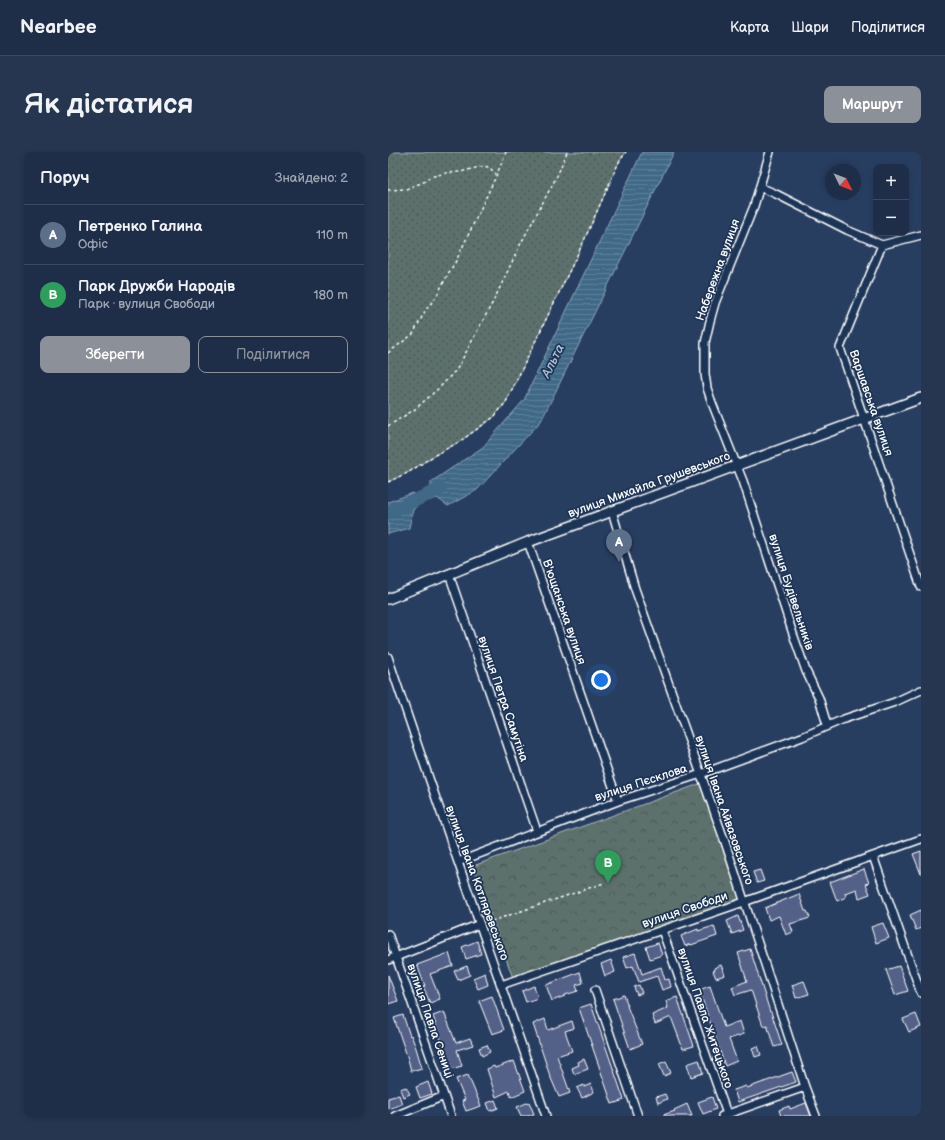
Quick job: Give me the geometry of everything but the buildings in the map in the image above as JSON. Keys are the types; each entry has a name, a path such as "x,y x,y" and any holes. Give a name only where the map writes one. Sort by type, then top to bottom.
{"street":[{"name":"Набережна вулиця","path":"737,465 707,388 704,366 705,343 715,303 760,187 770,152"},
{"path":"760,187 782,196 847,230 882,245 921,235"},
{"name":"Варшавська вулиця","path":"882,245 840,348 921,586"},
{"name":"вулиця Михайла Грушевського","path":"388,599 528,542 921,398"},
{"name":"вулиця Будівельників","path":"737,465 798,650 808,676 819,698 827,725"},
{"name":"вулиця Івана Айвазовського","path":"612,511 635,589 718,821 805,1087 816,1116"},
{"name":"В'ющанська вулиця","path":"528,542 618,801"},
{"name":"вулиця Петра Самутіна","path":"449,574 537,831"},
{"name":"вулиця Івана Котляревського","path":"388,657 546,1116"},
{"name":"вулиця Пєсклова","path":"458,862 618,801 700,774 802,737 827,725 895,702 921,690"},
{"name":"вулиця Свободи","path":"501,985 744,902 921,839"},
{"path":"873,856 921,994"},
{"path":"388,960 480,924"},
{"name":"вулиця Павла Житецького","path":"662,930 724,1115"},
{"name":"вулиця Павла Сениці","path":"388,934 451,1116"},
{"path":"595,990 638,1116"},
{"path":"724,1115 805,1087"},
{"path":"395,1116 444,1096"}],"path":[{"path":"388,353 412,334 425,310 436,297 456,261 506,152"},
{"path":"388,426 414,410 439,388 457,369 495,298 521,242 557,176 567,152"},
{"path":"388,482 409,472 435,455 459,442 494,417 506,402 579,251 619,162 626,152"},
{"path":"388,190 406,189 426,181 430,177 446,173 460,172 483,166 488,167 496,174"},
{"path":"480,924 604,883"}],"green space":[{"path":"388,152 626,152 619,162 582,245 506,402 494,417 459,442 435,455 409,472 388,482"},
{"path":"702,783 742,901 514,981 473,866"}],"water":[{"path":"642,152 674,152 541,421 477,490 448,506 437,498 428,501 424,492 431,486 431,482 483,447 524,400"},
{"path":"413,493 418,505 413,510 409,528 388,534 388,502"}],"waterway":[{"name":"Альта","path":"388,513 440,489"}],"place":[{"name":"Петренко Галина","path":"619,562"},
{"name":"Парк Дружби Народів","path":"608,883"}]}
